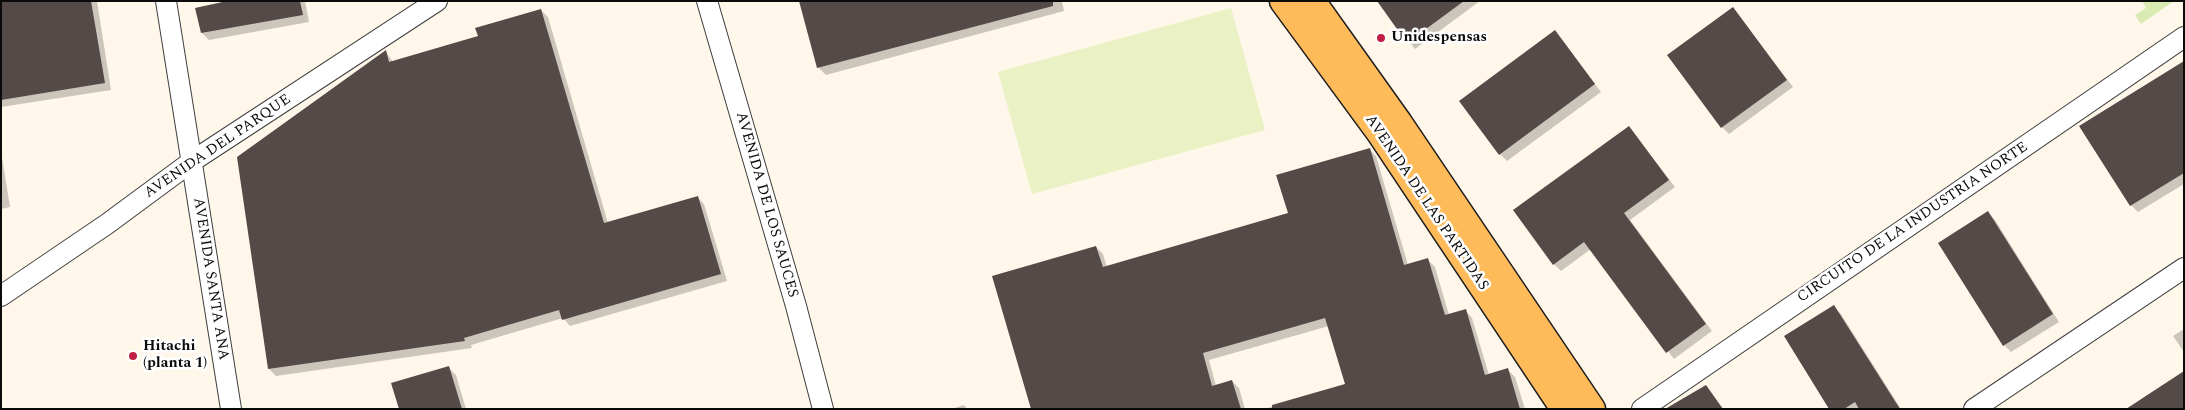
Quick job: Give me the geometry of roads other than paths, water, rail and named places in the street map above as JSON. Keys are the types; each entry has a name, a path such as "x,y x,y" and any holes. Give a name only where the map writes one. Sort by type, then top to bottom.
{"main road":[{"name":"AVENIDA DE LAS PARTIDAS","path":"1282,1 1380,133 1564,409"},
{"name":"AVENIDA DE LAS PARTIDAS","path":"1312,1 1398,123 1592,409"}],"street":[{"name":"AVENIDA SANTA ANA","path":"166,1 230,409"},
{"name":"AVENIDA DEL PARQUE","path":"1,296 107,224 191,162 437,1"},
{"name":"AVENIDA DE LOS SAUCES","path":"707,1 796,306 823,409"},
{"name":"CIRCUITO DE LA INDUSTRIA NORTE","path":"1642,409 2184,37"},
{"path":"1974,409 2184,268"}],"place":[{"name":"Unidespensas","path":"1381,38"},
{"name":"Hitachi (planta 1)","path":"133,356"}]}
